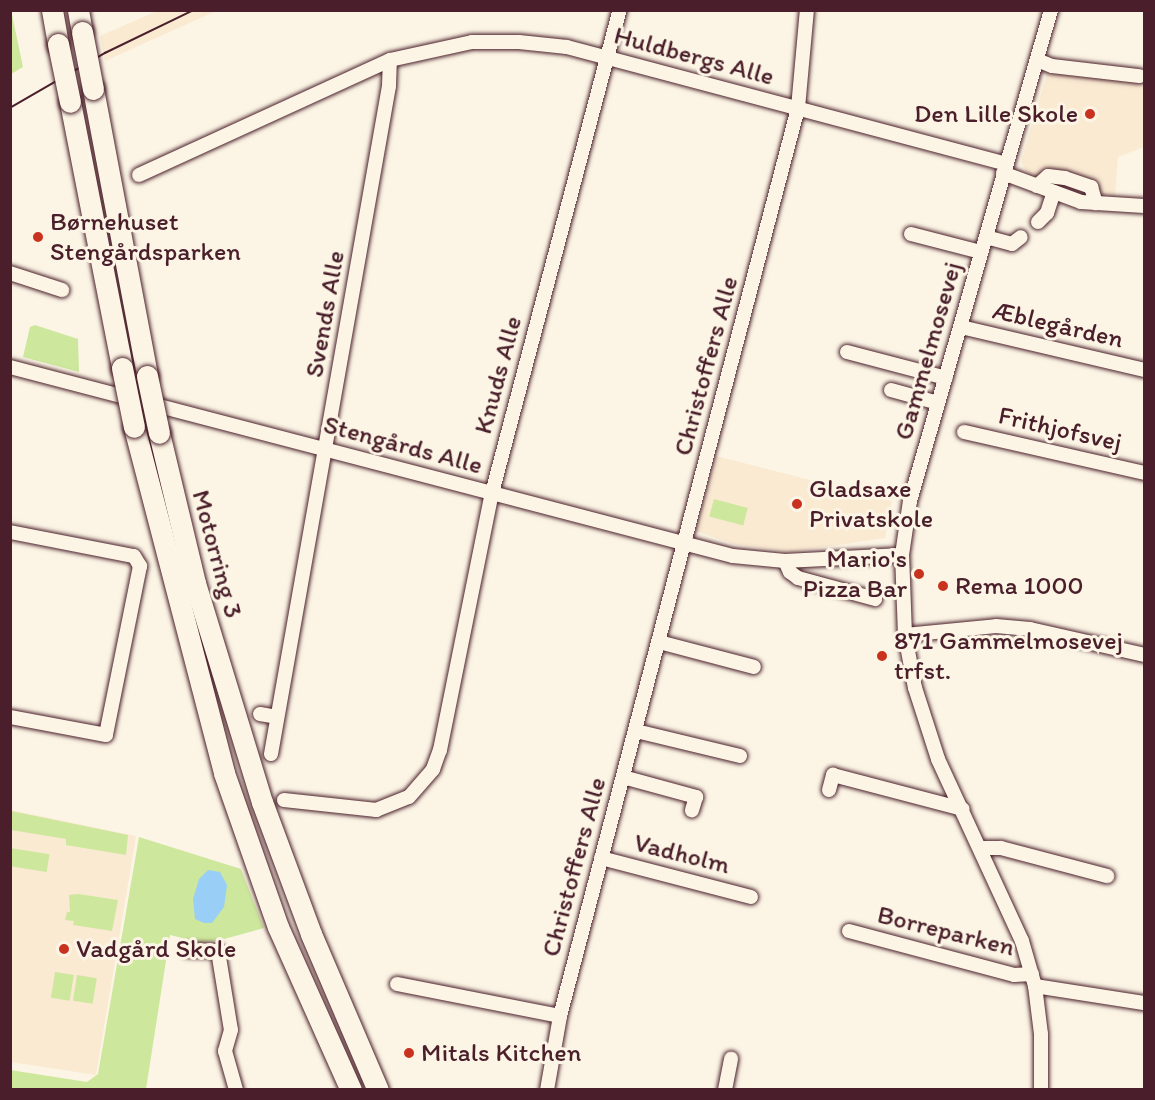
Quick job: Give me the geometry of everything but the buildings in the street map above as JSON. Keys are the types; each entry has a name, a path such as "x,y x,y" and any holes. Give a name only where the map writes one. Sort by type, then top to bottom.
{"highway":[{"name":"Motorring 3","path":"52,10 134,427 225,773 278,927 351,1089"},
{"name":"Motorring 3","path":"78,10 147,376 195,583 262,802 311,934 378,1089"}],"street":[{"name":"Knuds Alle","path":"284,800 376,810 409,796 433,769 440,750 492,493 620,10"},
{"name":"Christoffers Alle","path":"547,1089 560,1016 798,108 807,10"},
{"name":"Gammelmosevej","path":"1041,1089 1033,980 1010,907 931,742 905,635 902,555 910,501 1052,10"},
{"name":"Huldbergs Alle","path":"139,175 390,60 435,47 482,42 559,46 608,58 798,108 1005,168 1037,186 1054,192 1096,203 1144,206"},
{"name":"Svends Alle","path":"271,754 389,86 390,60"},
{"path":"1037,60 1052,66 1139,76"},
{"path":"1037,186 1048,176 1083,183 1094,191 1096,203"},
{"path":"1038,222 1047,213 1054,192"},
{"path":"912,234 981,252"},
{"path":"986,237 1012,244 1021,237"},
{"path":"10,273 62,290"},
{"name":"Æblegården","path":"961,327 1144,370"},
{"path":"847,352 946,378"},
{"name":"Stengårds Alle","path":"10,367 734,556 786,561 902,555"},
{"path":"891,390 938,403"},
{"name":"Frithjofsvej","path":"964,432 1144,473"},
{"path":"10,532 134,556 140,566 106,735 10,717"},
{"path":"786,561 790,572 798,578 876,599"},
{"path":"905,635 996,626 1030,629 1144,655"},
{"path":"659,642 754,667"},
{"path":"260,714 277,717"},
{"path":"636,731 740,756"},
{"path":"829,790 833,775 963,809"},
{"path":"623,777 696,797 692,810"},
{"path":"982,848 1001,849 1107,876"},
{"name":"Vadholm","path":"601,858 751,897"},
{"name":"Borreparken","path":"849,931 1033,980 1144,1003"},
{"path":"187,950 218,951 231,1030 225,1051 236,1089"},
{"path":"397,984 560,1016"},
{"path":"725,1089 731,1059"}],"shaded area":[{"path":"159,10 216,11 105,61 100,36"},
{"name":"Den Lille Skole","path":"1048,70 1144,82 1144,147 1118,157 1115,196 1077,192 1027,173 1021,162"},
{"name":"Gladsaxe Privatskole","path":"716,456 892,501 885,538 792,552 733,544 696,531"},
{"name":"Vadgård Skole","path":"11,810 136,836 96,1075 11,1062"}],"green space":[{"path":"10,11 23,67 11,74"},
{"path":"35,325 78,339 79,372 23,357 30,327"},
{"path":"714,499 748,508 743,525 709,516"},
{"path":"11,811 128,835 126,855 66,845 66,839 11,830"},
{"path":"139,837 241,869 264,928 217,941 199,942 170,935 146,1089 11,1089 10,1070 87,1082 98,1074"},
{"path":"10,848 50,854 47,872 10,866"},
{"path":"78,894 118,900 112,931 73,925 74,921 65,920 67,912 70,912 69,895"},
{"path":"55,972 74,975 70,1001 51,998"},
{"path":"77,975 97,978 93,1004 73,1001"}],"water":[{"path":"208,870 220,872 227,885 224,907 212,923 204,923 195,919 193,899 199,879"}],"tram line":[{"path":"10,108 105,53 194,10"}],"place":[{"name":"Den Lille Skole","path":"1090,114"},
{"name":"Børnehuset Stengårdsparken","path":"38,237"},
{"name":"Gladsaxe Privatskole","path":"797,504"},
{"name":"Mario's Pizza Bar","path":"919,574"},
{"name":"Rema 1000","path":"943,586"},
{"name":"871 Gammelmosevej trfst.","path":"882,656"},
{"name":"Vadgård Skole","path":"64,949"},
{"name":"Mitals Kitchen","path":"409,1053"}]}
